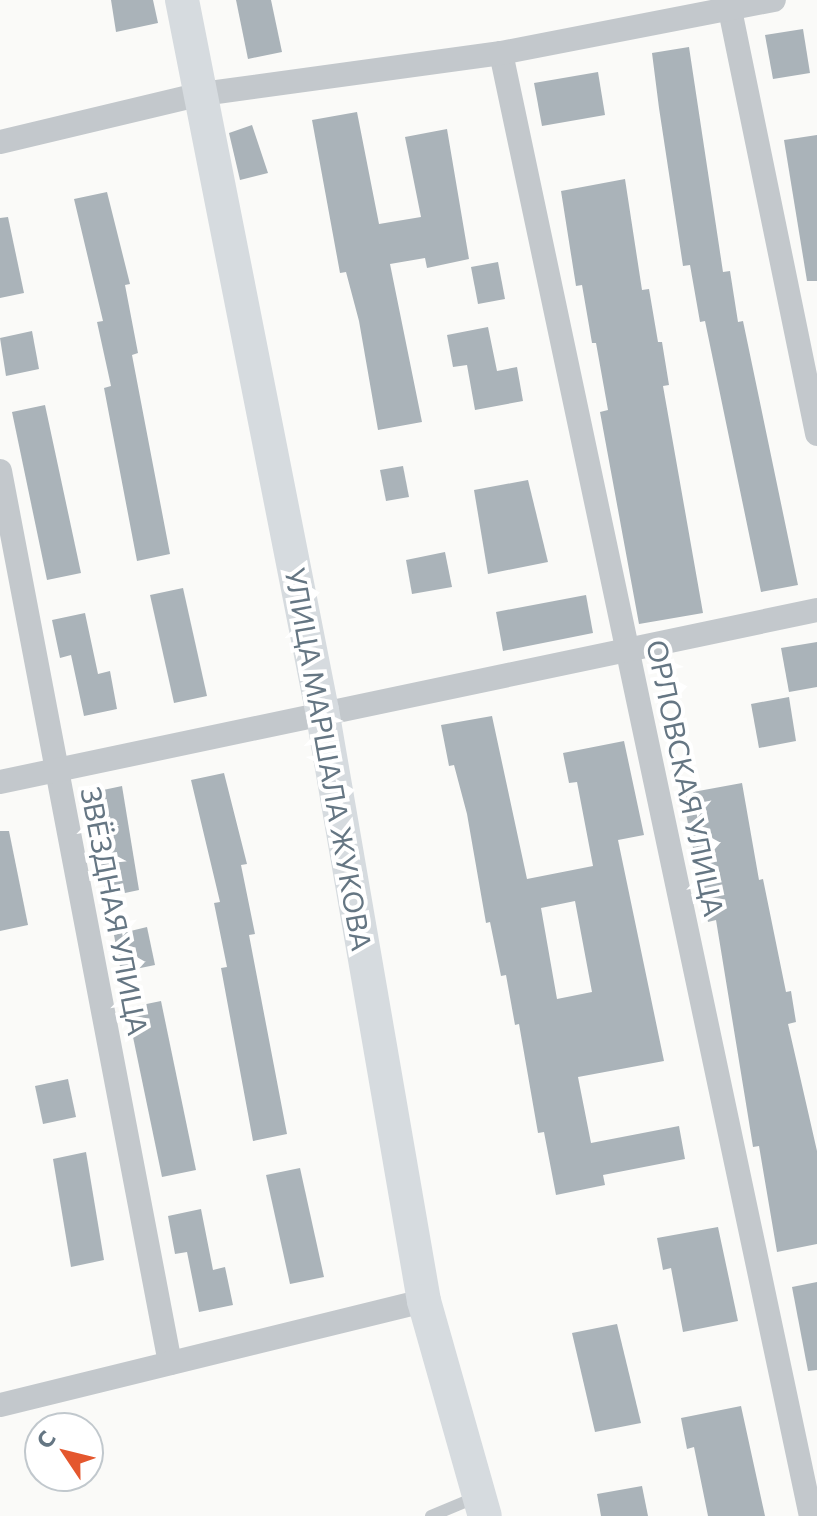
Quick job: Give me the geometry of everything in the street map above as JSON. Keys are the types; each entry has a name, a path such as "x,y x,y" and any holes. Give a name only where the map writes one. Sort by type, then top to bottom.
{"main road":[{"name":"УЛИЦА МАРШАЛА ЖУКОВА","path":"182,0 322,710 424,1301 483,1506"}],"street":[{"path":"0,142 202,94 501,53 729,5 774,0"},
{"path":"729,5 817,434"},
{"name":"ОРЛОВСКАЯ УЛИЦА","path":"501,53 811,1516"},
{"name":"ЗВЁЗДНАЯ УЛИЦА","path":"0,471 170,1363"},
{"path":"0,782 58,772 322,710 817,610"},
{"path":"0,1405 424,1301"}],"lane":[{"path":"431,1516 440,1508 483,1506"}],"building":[{"path":"111,0 153,0 158,23 116,32"},
{"path":"236,0 271,0 282,52 248,59"},
{"path":"803,29 810,73 773,79 765,35"},
{"path":"689,47 723,272 730,271 738,322 743,321 798,585 761,592 705,321 700,322 690,265 683,266 659,108 652,53"},
{"path":"598,72 605,115 542,126 534,83"},
{"path":"357,112 379,224 421,217 405,137 447,129 469,259 427,268 425,258 390,264 422,422 378,430 359,321 346,272 340,273 312,120"},
{"path":"252,125 268,173 240,180 229,133"},
{"path":"817,135 817,281 807,281 784,140"},
{"path":"625,179 642,290 649,289 658,342 662,342 669,385 663,386 703,613 639,624 600,412 608,410 596,343 592,343 582,285 576,286 561,191"},
{"path":"107,192 130,284 125,285 138,353 132,355 170,554 137,561 104,388 111,386 97,322 103,321 74,199"},
{"path":"8,217 24,293 0,298 0,218"},
{"path":"498,262 505,299 478,304 471,267"},
{"path":"488,327 497,371 517,367 523,401 475,410 467,365 453,367 447,335"},
{"path":"32,331 39,369 6,376 0,338"},
{"path":"45,405 81,573 47,580 12,412"},
{"path":"403,466 409,497 386,501 380,470"},
{"path":"528,480 548,562 488,574 474,490"},
{"path":"445,552 452,587 412,594 406,560"},
{"path":"183,588 207,696 174,703 150,595"},
{"path":"586,595 593,633 503,651 496,612"},
{"path":"85,613 98,674 110,671 117,709 84,716 71,655 60,658 52,620"},
{"path":"817,642 817,687 789,692 781,648"},
{"path":"789,697 796,741 759,748 751,704"},
{"path":"492,716 527,879 593,866 577,782 569,783 563,753 624,741 644,835 618,840 664,1061 578,1077 591,1143 679,1126 685,1159 603,1175 605,1185 556,1195 544,1132 538,1133 519,1024 515,1025 506,975 501,976 490,922 486,923 467,814 454,765 449,766 441,725","holes":["575,901 592,992 557,999 541,908"]},
{"path":"224,773 247,864 241,865 255,934 249,935 287,1134 253,1141 221,968 227,967 214,903 220,902 191,780"},
{"path":"742,783 759,880 763,879 786,992 791,991 796,1022 788,1024 817,1151 817,1244 777,1252 759,1146 753,1147 716,920 708,922 682,794"},
{"path":"122,786 139,890 106,897 89,793"},
{"path":"0,831 9,831 28,925 0,931"},
{"path":"147,927 155,965 121,972 114,935"},
{"path":"161,1001 196,1170 162,1177 127,1008"},
{"path":"68,1079 76,1117 43,1124 35,1086"},
{"path":"86,1152 104,1260 71,1267 53,1159"},
{"path":"300,1168 324,1277 290,1284 266,1175"},
{"path":"201,1209 213,1270 225,1267 233,1305 199,1312 187,1252 175,1254 168,1216"},
{"path":"718,1227 738,1321 683,1332 671,1268 663,1270 657,1238"},
{"path":"817,1282 817,1370 808,1371 792,1287"},
{"path":"617,1324 641,1423 595,1432 572,1333"},
{"path":"741,1406 765,1516 708,1516 694,1447 687,1449 681,1418"},
{"path":"642,1486 648,1516 601,1516 597,1494"}]}
